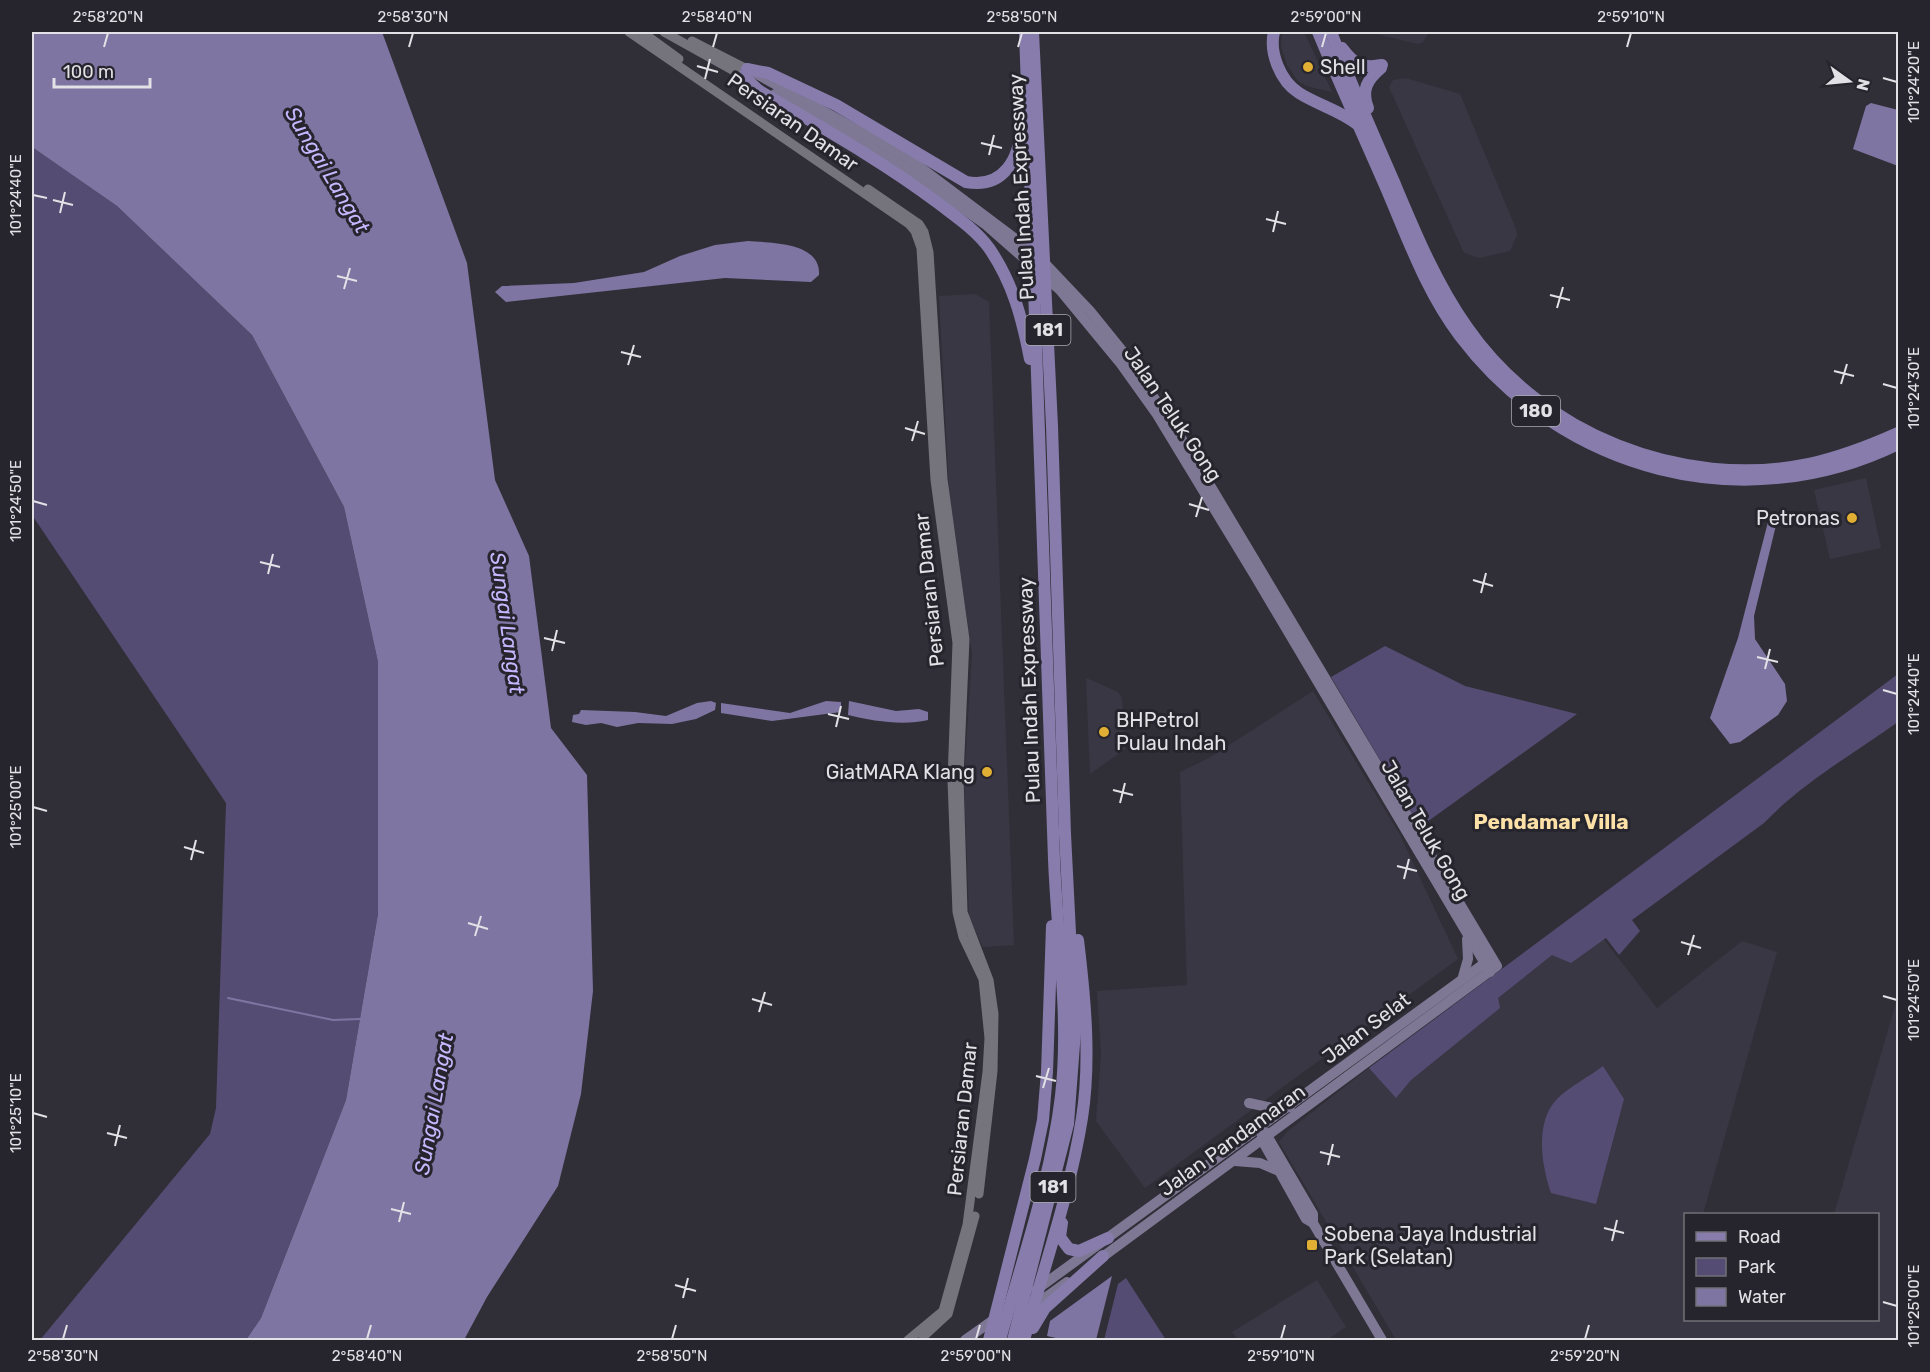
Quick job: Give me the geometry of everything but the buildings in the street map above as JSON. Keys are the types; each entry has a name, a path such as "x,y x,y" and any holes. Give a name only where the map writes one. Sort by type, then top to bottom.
{"main road":[{"name":"Pulau Indah Expressway","path":"994,1338 1050,1156 1061,1096 1063,1063 1062,970 1054,864 1025,32"},
{"name":"Pulau Indah Expressway","path":"1011,1341 1068,1124 1075,1031 1065,834 1052,414 1033,32"},
{"path":"1274,32 1272,44 1275,62 1294,90 1336,110 1360,127"},
{"name":"180","path":"1318,32 1416,257 1459,335 1517,396 1570,433 1626,459 1667,471 1727,480 1772,479 1812,474 1856,462 1899,444"},
{"path":"1332,33 1359,66 1368,68 1383,66 1368,81 1364,95 1380,150"},
{"name":"180","path":"1332,33 1430,264 1468,329 1488,355 1525,391 1576,426 1656,459 1696,466 1748,470 1819,461 1861,449 1899,433"},
{"path":"745,73 768,73 836,105 957,178 976,184 1000,177 1017,156 1027,88"},
{"path":"745,73 759,90 929,196 962,222 987,246 1010,284 1024,323 1037,402"},
{"name":"Jalan Teluk Gong","path":"745,73 908,158 1037,255 1090,310 1158,409 1491,965"},
{"name":"Jalan Teluk Gong","path":"1158,409 1467,935 1491,965"},
{"path":"1026,1341 1029,1302 1038,1288 1066,1192 1082,1118 1086,1079 1082,971 1065,834"},
{"path":"1011,1341 994,1338 994,1320 1043,1120 1047,1072 1054,864"},
{"path":"1462,980 1468,959 1467,935"},
{"name":"Jalan Selat","path":"1264,1135 1290,1107 1462,980 1491,965"},
{"name":"Jalan Pandamaran","path":"965,1341 994,1320 1029,1302 1103,1256 1235,1161 1264,1135 1491,965"},
{"path":"1249,1103 1276,1109 1290,1107"},
{"path":"1264,1135 1306,1219 1313,1223"},
{"path":"1264,1135 1312,1214 1313,1223 1382,1341"},
{"name":"Jalan Pandamaran","path":"1038,1288 1186,1179 1264,1135"},
{"path":"1235,1161 1260,1163 1280,1171"},
{"path":"1066,1192 1060,1237 1065,1246 1079,1251 1108,1238"},
{"path":"1026,1341 1036,1319 1045,1308 1103,1256"},
{"path":"1007,1267 1029,1302"},
{"name":"Jalan Pandamaran","path":"994,1338 1029,1302"}],"street":[{"name":"Persiaran Damar","path":"629,32 915,231 921,248 924,282 935,480 961,641"},
{"name":"Persiaran Damar","path":"642,32 911,218 924,232 929,252 943,479 961,641 958,721 963,912 992,988 995,1056 977,1207 960,1277 948,1314 918,1341"},
{"name":"Jalan Teluk Gong","path":"664,32 745,73"},
{"name":"Jalan Teluk Gong","path":"674,32 745,73"},
{"name":"Persiaran Damar","path":"908,1341 939,1316 948,1296 971,1209 987,1072 986,994 983,980 963,937 957,912 952,780 958,721"}],"shaded area":[{"path":"1282,32 1304,32 1332,92 1306,86 1298,81 1287,65 1281,46"},
{"path":"1369,32 1429,32 1423,42 1418,44"},
{"path":"1406,78 1460,94 1516,229 1517,235 1510,251 1479,258 1464,253 1389,87 1393,80"},
{"path":"975,294 989,302 1014,945 983,947 969,916 964,782 972,653 949,490 939,296"},
{"path":"1866,478 1881,548 1830,559 1814,490"},
{"path":"1086,678 1118,692 1122,698 1125,749 1090,774"},
{"path":"1313,691 1399,833 1458,959 1145,1188 1096,1121 1101,1054 1097,991 1187,985 1180,772 1209,758"},
{"path":"1581,910 1657,1008 1742,941 1777,952 1703,1213 1684,1213 1684,1321 1879,1321 1879,1213 1834,1213 1898,996 1898,1340 1396,1340 1279,1142 1289,1130"},
{"path":"1317,1280 1346,1327 1327,1340 1238,1340 1232,1332"}],"green space":[{"path":"32,147 117,206 252,335 344,507 378,662 378,914 346,1100 261,1318 246,1340 40,1340 210,1134 216,1108 226,803 32,515"},
{"path":"1385,646 1465,686 1577,714 1420,827 1331,677"},
{"path":"1898,674 1898,722 1811,782 1764,823 1632,920 1640,931 1619,955 1606,938 1571,963 1552,955 1498,998 1500,1008 1411,1080 1396,1098 1369,1068"},
{"path":"1603,1066 1624,1099 1596,1204 1551,1193 1542,1145 1545,1120 1557,1099"},
{"path":"1126,1278 1166,1340 1104,1340 1118,1284"}],"water":[{"name":"Sungai Langat","path":"32,32 382,32 467,263 495,480 529,556 551,728 587,775 593,991 581,1094 558,1186 487,1297 464,1340 246,1340 261,1318 346,1100 378,914 378,662 344,507 252,335 117,206 32,147"},
{"path":"1871,103 1898,110 1898,166 1853,149 1866,106"},
{"path":"748,241 782,244 804,250 818,264 819,275 811,282 725,278 506,302 495,292 502,286 574,283 644,272 680,256 715,245"},
{"path":"1769,518 1777,521 1754,616 1755,639 1785,684 1787,701 1778,715 1740,742 1730,744 1710,718 1738,638"},
{"path":"711,701 716,703 715,710 696,719 672,724 638,723 617,727 601,723 586,725 572,722 573,715 579,714 581,710 635,712 666,716 697,703"},
{"path":"826,701 841,702 841,712 772,721 721,713 721,703 790,713"},
{"path":"849,701 896,711 919,709 928,712 928,720 908,723 888,722 848,715"},
{"path":"1112,1276 1096,1340 1065,1340 1047,1336 1050,1321"}],"waterway":[{"path":"228,998 333,1020 360,1019"}],"place":[{"name":"Shell","path":"1308,67"},
{"name":"Petronas","path":"1852,518"},
{"name":"BHPetrol Pulau Indah","path":"1104,732"},
{"name":"GiatMARA Klang","path":"987,772"},
{"name":"Sobena Jaya Industrial Park (Selatan)","path":"1312,1245"}],"district":[{"name":"Pendamar Villa","path":"1551,822"}]}
